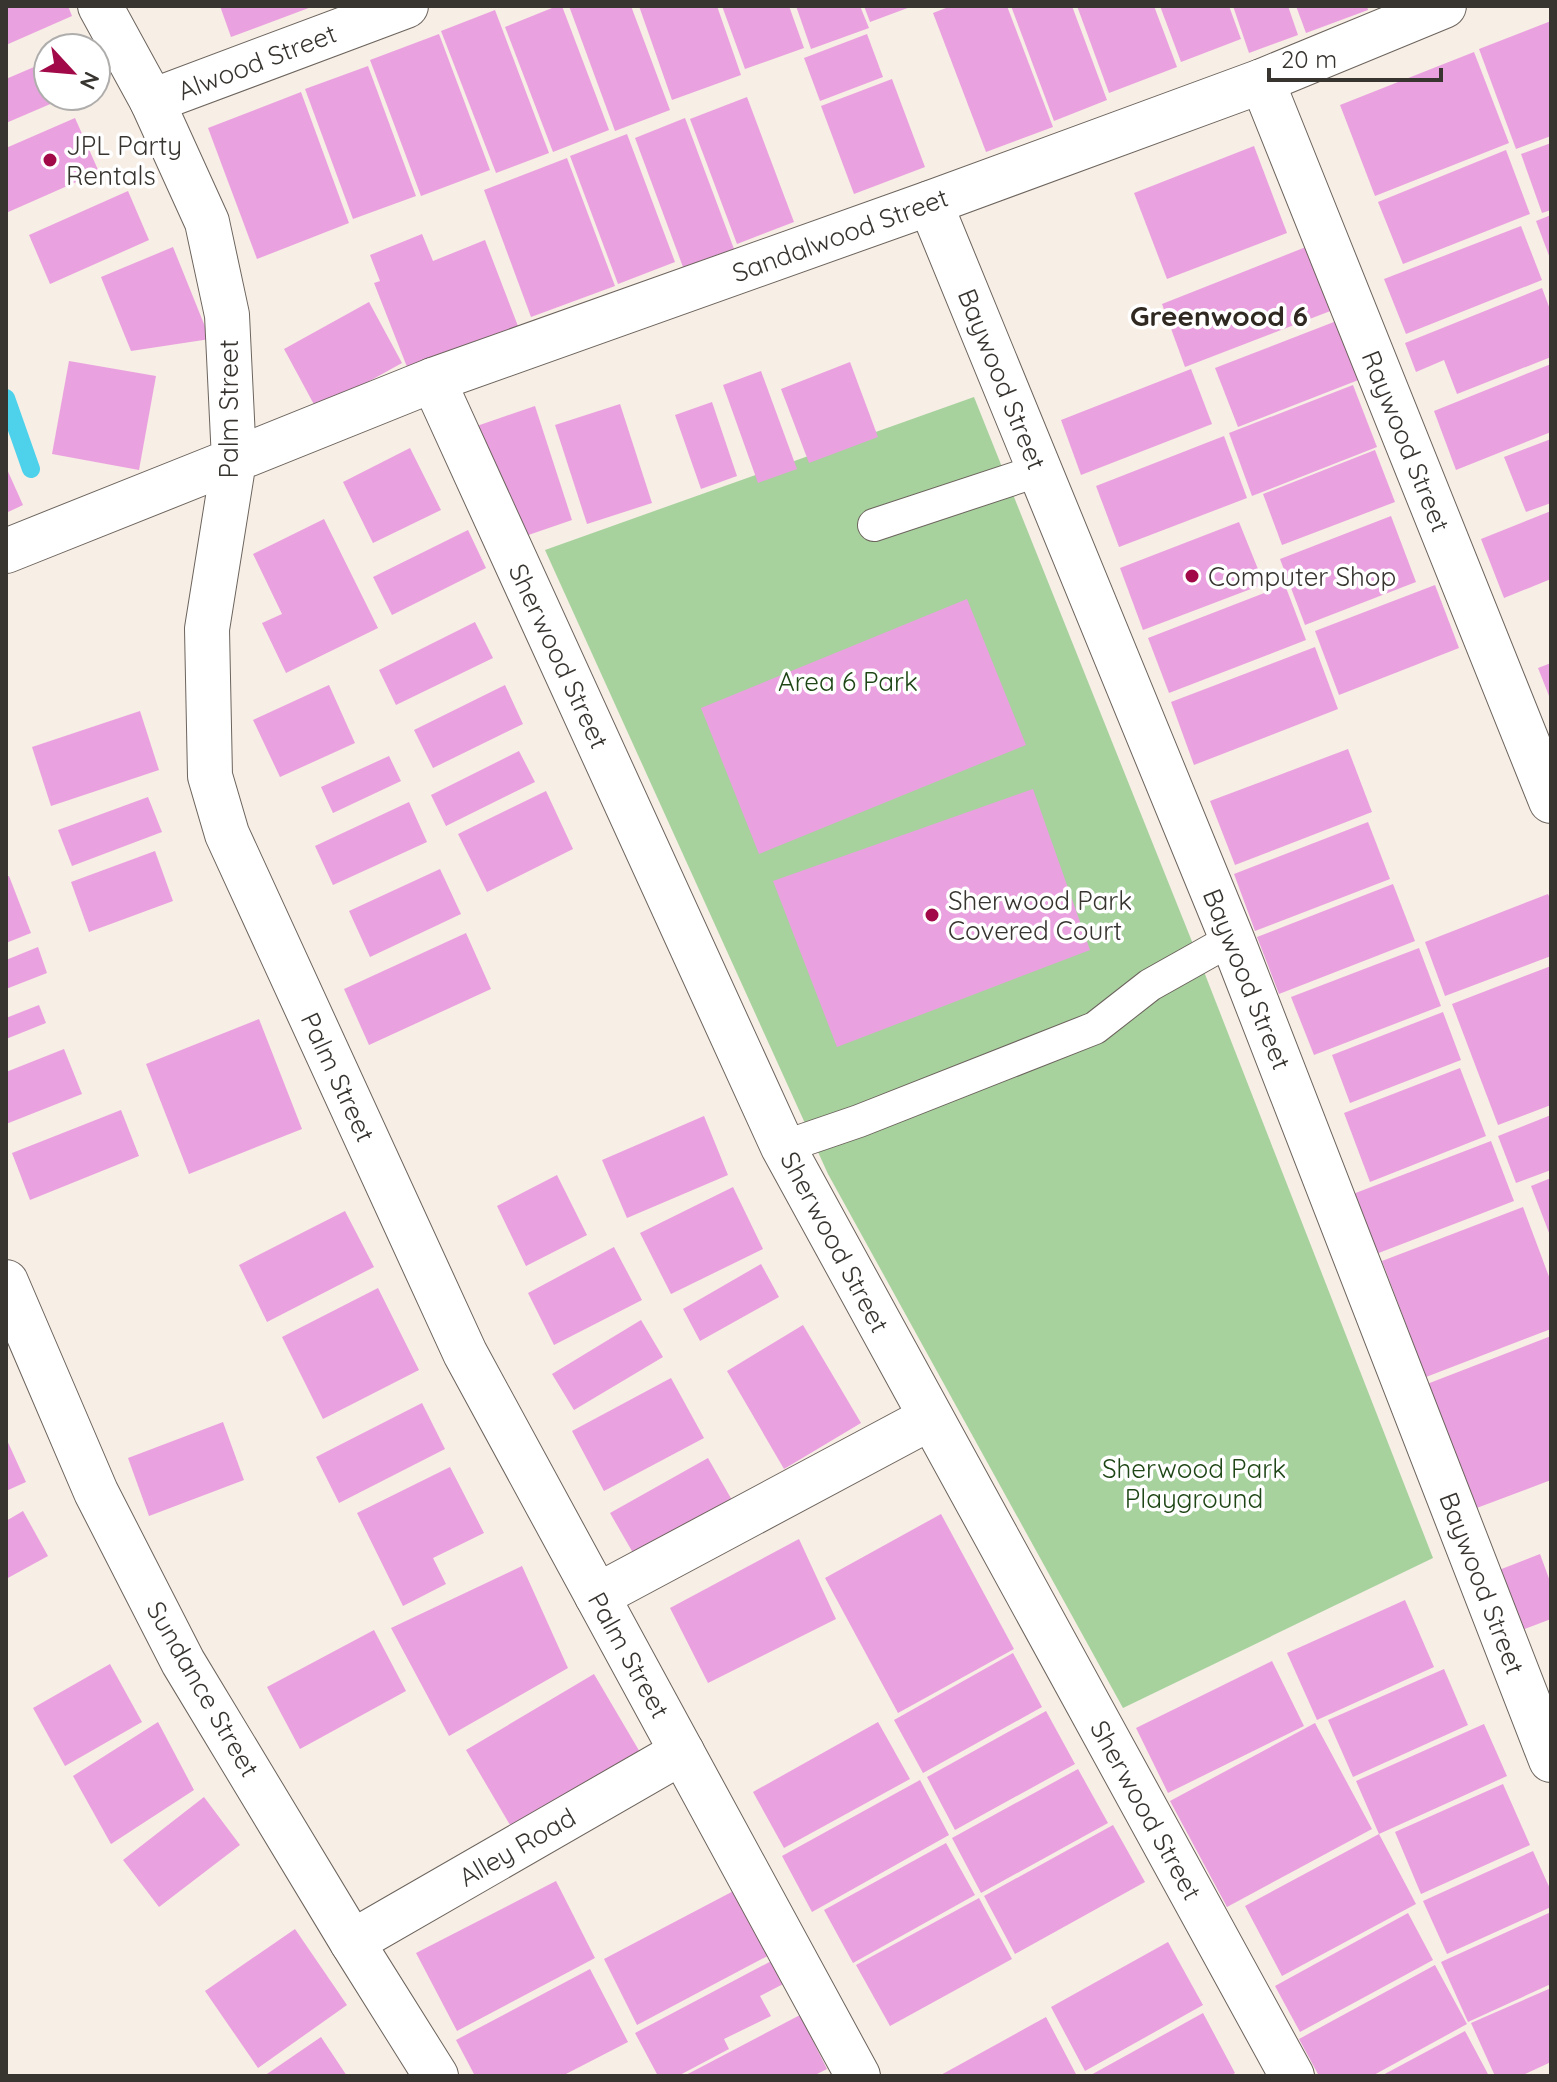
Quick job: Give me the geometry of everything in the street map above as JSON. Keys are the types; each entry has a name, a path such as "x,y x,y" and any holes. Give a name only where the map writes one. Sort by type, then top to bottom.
{"street":[{"name":"Palm Street","path":"100,6 152,101 207,222 227,315 234,460 207,629 210,776 227,834 465,1353 858,2076"},
{"name":"Alwood Street","path":"152,101 406,6"},
{"name":"Sandalwood Street","path":"6,551 433,380 1262,81 1444,6"},
{"name":"Raywood Street","path":"1262,81 1551,801"},
{"name":"Baywood Street","path":"930,203 1232,939 1551,1760"},
{"name":"Sherwood Street","path":"433,380 783,1147 1292,2076"},
{"name":"Sundance Street","path":"6,1282 96,1492 183,1662 436,2076"},
{"path":"597,1596 930,1418"},
{"name":"Alley Road","path":"352,1942 682,1752"}],"lane":[{"path":"874,525 1040,470"},
{"path":"783,1147 859,1121 1095,1028 1150,985 1232,939"}],"green space":[{"name":"Area 6 Park","path":"974,397 1201,964 1433,1558 1123,1708 828,1174 545,550"}],"building":[{"path":"6,6 68,6 72,16 6,45"},
{"path":"220,6 314,6 231,37"},
{"path":"562,6 609,130 553,152 505,27"},
{"path":"569,6 631,6 670,110 615,131"},
{"path":"639,6 717,6 741,75 672,100"},
{"path":"722,6 789,6 804,48 745,69"},
{"path":"796,6 860,6 869,28 811,49"},
{"path":"864,6 913,6 870,22"},
{"path":"951,6 1007,6 1053,127 986,152 933,13"},
{"path":"1011,6 1072,6 1107,100 1054,121"},
{"path":"1077,6 1154,6 1177,67 1109,93"},
{"path":"1160,6 1229,6 1241,39 1181,62"},
{"path":"1233,6 1288,6 1298,35 1249,53"},
{"path":"1296,6 1367,6 1368,10 1306,33"},
{"path":"495,10 549,153 496,173 441,31"},
{"path":"1551,21 1551,136 1516,149 1479,49"},
{"path":"439,34 490,170 421,196 370,60"},
{"path":"867,34 883,77 820,101 804,58"},
{"path":"1474,52 1509,143 1375,196 1340,105"},
{"path":"368,66 416,196 353,219 305,89"},
{"path":"32,68 32,112 6,123 6,79"},
{"path":"892,79 925,167 854,194 821,106"},
{"path":"301,92 349,223 257,259 208,128"},
{"path":"747,97 794,222 737,244 690,119"},
{"name":"JPL Party Rentals","path":"75,118 99,172 6,213 6,148"},
{"path":"685,118 734,249 683,267 635,138"},
{"path":"627,134 675,262 618,284 570,156"},
{"path":"1551,143 1551,210 1542,213 1521,154"},
{"path":"1254,146 1287,233 1167,279 1134,193"},
{"path":"1506,150 1530,214 1403,264 1378,202"},
{"path":"567,158 615,286 531,317 484,190"},
{"path":"128,191 149,240 50,284 29,235"},
{"path":"1551,215 1551,261 1536,221"},
{"path":"1521,226 1542,280 1406,334 1384,279"},
{"path":"422,234 433,261 485,240 521,334 411,377 374,283 380,281 370,255"},
{"path":"1321,241 1346,305 1185,367 1162,304"},
{"path":"173,247 210,339 131,351 101,277"},
{"path":"1542,288 1551,312 1551,357 1457,394 1444,360 1416,372 1405,343"},
{"path":"369,302 402,363 317,410 284,349"},
{"path":"1339,320 1361,379 1238,427 1215,368"},
{"path":"69,361 156,376 139,470 52,454"},
{"path":"850,362 878,437 809,463 781,389"},
{"path":"1551,364 1551,432 1456,470 1434,411"},
{"path":"1191,369 1212,424 1081,475 1061,420"},
{"path":"761,371 797,469 758,483 723,385"},
{"path":"1353,385 1377,447 1252,496 1229,433"},
{"path":"712,402 737,476 701,489 675,415"},
{"path":"620,404 652,503 587,524 555,425"},
{"path":"535,406 572,520 511,541 474,427"},
{"path":"1224,436 1247,498 1119,547 1096,486"},
{"path":"1551,439 1551,503 1526,512 1504,457"},
{"path":"410,448 441,510 373,543 343,482"},
{"path":"1375,450 1395,502 1282,545 1263,494"},
{"path":"6,467 23,505 6,513"},
{"path":"1551,511 1551,579 1504,598 1481,539"},
{"path":"1391,516 1416,582 1305,625 1280,559"},
{"path":"324,519 378,628 286,673 262,623 282,614 253,554"},
{"name":"Computer Shop","path":"1239,522 1264,584 1143,630 1120,568"},
{"path":"468,530 486,568 392,615 373,577"},
{"path":"1285,585 1306,640 1169,693 1148,638"},
{"path":"1435,585 1459,648 1339,695 1315,631"},
{"path":"967,599 1026,745 759,854 701,708"},
{"path":"475,622 493,658 396,705 379,670"},
{"path":"1315,647 1338,709 1194,765 1171,702"},
{"path":"1551,663 1551,701 1538,668"},
{"path":"329,685 355,743 280,777 253,720"},
{"path":"505,685 523,724 433,768 414,730"},
{"path":"140,711 159,770 51,806 32,747"},
{"path":"1348,749 1372,812 1235,865 1210,801"},
{"path":"519,751 535,782 446,826 431,795"},
{"path":"389,756 401,781 333,813 321,787"},
{"name":"Sherwood Park Covered Court","path":"1033,789 1090,950 837,1047 773,881"},
{"path":"546,791 573,849 487,892 458,834"},
{"path":"148,797 162,832 72,866 58,830"},
{"path":"409,802 427,842 333,885 315,846"},
{"path":"1368,822 1390,879 1255,931 1234,874"},
{"path":"155,851 173,901 89,932 71,882"},
{"path":"440,869 461,914 370,957 349,911"},
{"path":"9,876 31,933 6,943 6,877"},
{"path":"1393,884 1415,941 1279,994 1257,937"},
{"path":"1548,894 1551,901 1551,956 1445,996 1425,942"},
{"path":"466,933 491,989 369,1045 344,989"},
{"path":"38,947 47,973 6,989 6,960"},
{"path":"1419,948 1441,1006 1314,1055 1291,997"},
{"path":"1551,966 1551,1105 1498,1125 1452,1004"},
{"path":"39,1005 46,1023 6,1039 6,1018"},
{"path":"1443,1012 1461,1060 1350,1103 1332,1055"},
{"path":"259,1019 302,1129 189,1174 146,1064"},
{"path":"64,1049 82,1094 6,1124 6,1072"},
{"path":"1460,1068 1486,1136 1370,1182 1344,1113"},
{"path":"121,1110 139,1156 30,1200 12,1153"},
{"path":"1551,1115 1551,1170 1516,1183 1498,1136"},
{"path":"704,1116 728,1175 627,1218 602,1160"},
{"path":"1491,1141 1514,1201 1376,1254 1353,1194"},
{"path":"557,1175 587,1235 526,1266 497,1206"},
{"path":"1551,1178 1551,1238 1531,1186"},
{"path":"733,1187 763,1249 671,1294 640,1233"},
{"path":"1523,1207 1551,1282 1551,1329 1426,1377 1382,1261"},
{"path":"345,1211 374,1267 267,1322 239,1265"},
{"path":"614,1247 642,1300 554,1345 528,1293"},
{"path":"761,1264 779,1297 700,1341 683,1309"},
{"path":"378,1288 419,1370 323,1419 282,1337"},
{"path":"641,1320 663,1357 574,1410 552,1374"},
{"path":"803,1325 861,1423 784,1469 727,1371"},
{"path":"1551,1336 1551,1480 1474,1509 1427,1384"},
{"path":"671,1378 704,1438 604,1491 572,1431"},
{"path":"422,1403 445,1449 339,1503 316,1457"},
{"path":"223,1422 244,1480 149,1516 128,1458"},
{"path":"6,1438 26,1482 6,1491"},
{"path":"708,1458 737,1509 640,1565 610,1513"},
{"path":"450,1467 484,1533 433,1558 446,1584 403,1606 357,1513"},
{"path":"23,1511 48,1556 6,1579 6,1521"},
{"path":"941,1514 1014,1649 898,1713 825,1578"},
{"path":"799,1539 836,1619 708,1683 670,1608"},
{"path":"1540,1554 1551,1584 1551,1619 1522,1630 1499,1570"},
{"path":"522,1566 568,1668 449,1736 391,1628"},
{"path":"1405,1600 1434,1667 1317,1720 1287,1653"},
{"path":"374,1630 406,1691 300,1749 267,1687"},
{"path":"1013,1653 1042,1707 923,1773 894,1720"},
{"path":"1272,1661 1304,1726 1168,1793 1136,1728"},
{"path":"110,1664 142,1722 65,1766 33,1708"},
{"path":"1444,1669 1468,1725 1353,1777 1328,1720"},
{"path":"594,1674 641,1754 513,1830 466,1750"},
{"path":"1046,1711 1075,1764 955,1830 927,1777"},
{"path":"158,1722 194,1790 111,1844 73,1776"},
{"path":"878,1722 910,1779 784,1848 753,1792"},
{"path":"1315,1723 1372,1829 1227,1907 1170,1801"},
{"path":"1484,1724 1507,1776 1379,1834 1356,1781"},
{"path":"1078,1769 1108,1823 981,1893 952,1838"},
{"path":"920,1780 949,1835 812,1912 782,1856"},
{"path":"1503,1784 1530,1845 1421,1894 1395,1832"},
{"path":"204,1797 240,1845 159,1907 123,1860"},
{"path":"1113,1825 1145,1882 1015,1954 984,1896"},
{"path":"1379,1834 1416,1904 1282,1976 1245,1906"},
{"path":"946,1843 975,1895 853,1963 824,1910"},
{"path":"1533,1851 1551,1891 1551,1907 1447,1954 1423,1901"},
{"path":"556,1881 595,1958 457,2031 416,1953"},
{"path":"743,1886 777,1951 637,2025 604,1959"},
{"path":"979,1898 1012,1959 890,2026 856,1965"},
{"path":"1551,1912 1551,1984 1468,2022 1441,1962"},
{"path":"1408,1913 1433,1960 1300,2032 1275,1986"},
{"path":"295,1929 347,2005 258,2068 205,1991"},
{"path":"1168,1942 1203,2005 1085,2071 1051,2007"},
{"path":"777,1958 789,1981 760,1996 771,2016 724,2039 729,2049 678,2076 658,2076 635,2033"},
{"path":"1435,1965 1467,2024 1372,2076 1319,2076 1299,2039"},
{"path":"590,1969 628,2042 562,2076 475,2076 456,2040"},
{"path":"1551,1988 1551,2062 1521,2076 1495,2076 1471,2023"},
{"path":"1203,2013 1235,2073 1230,2076 1089,2076"},
{"path":"800,2015 827,2069 813,2076 684,2076"},
{"path":"1046,2017 1077,2076 939,2076"},
{"path":"1465,2031 1489,2076 1381,2076"},
{"path":"321,2037 347,2076 264,2076"}],"waterway":[{"path":"6,398 31,469"}],"place":[{"name":"JPL Party Rentals","path":"50,160"},
{"name":"Computer Shop","path":"1192,576"},
{"name":"Sherwood Park Covered Court","path":"932,915"}],"district":[{"name":"Greenwood 6","path":"1219,315"}],"park label":[{"name":"Sherwood Park Playground","path":"1194,1483"}]}
